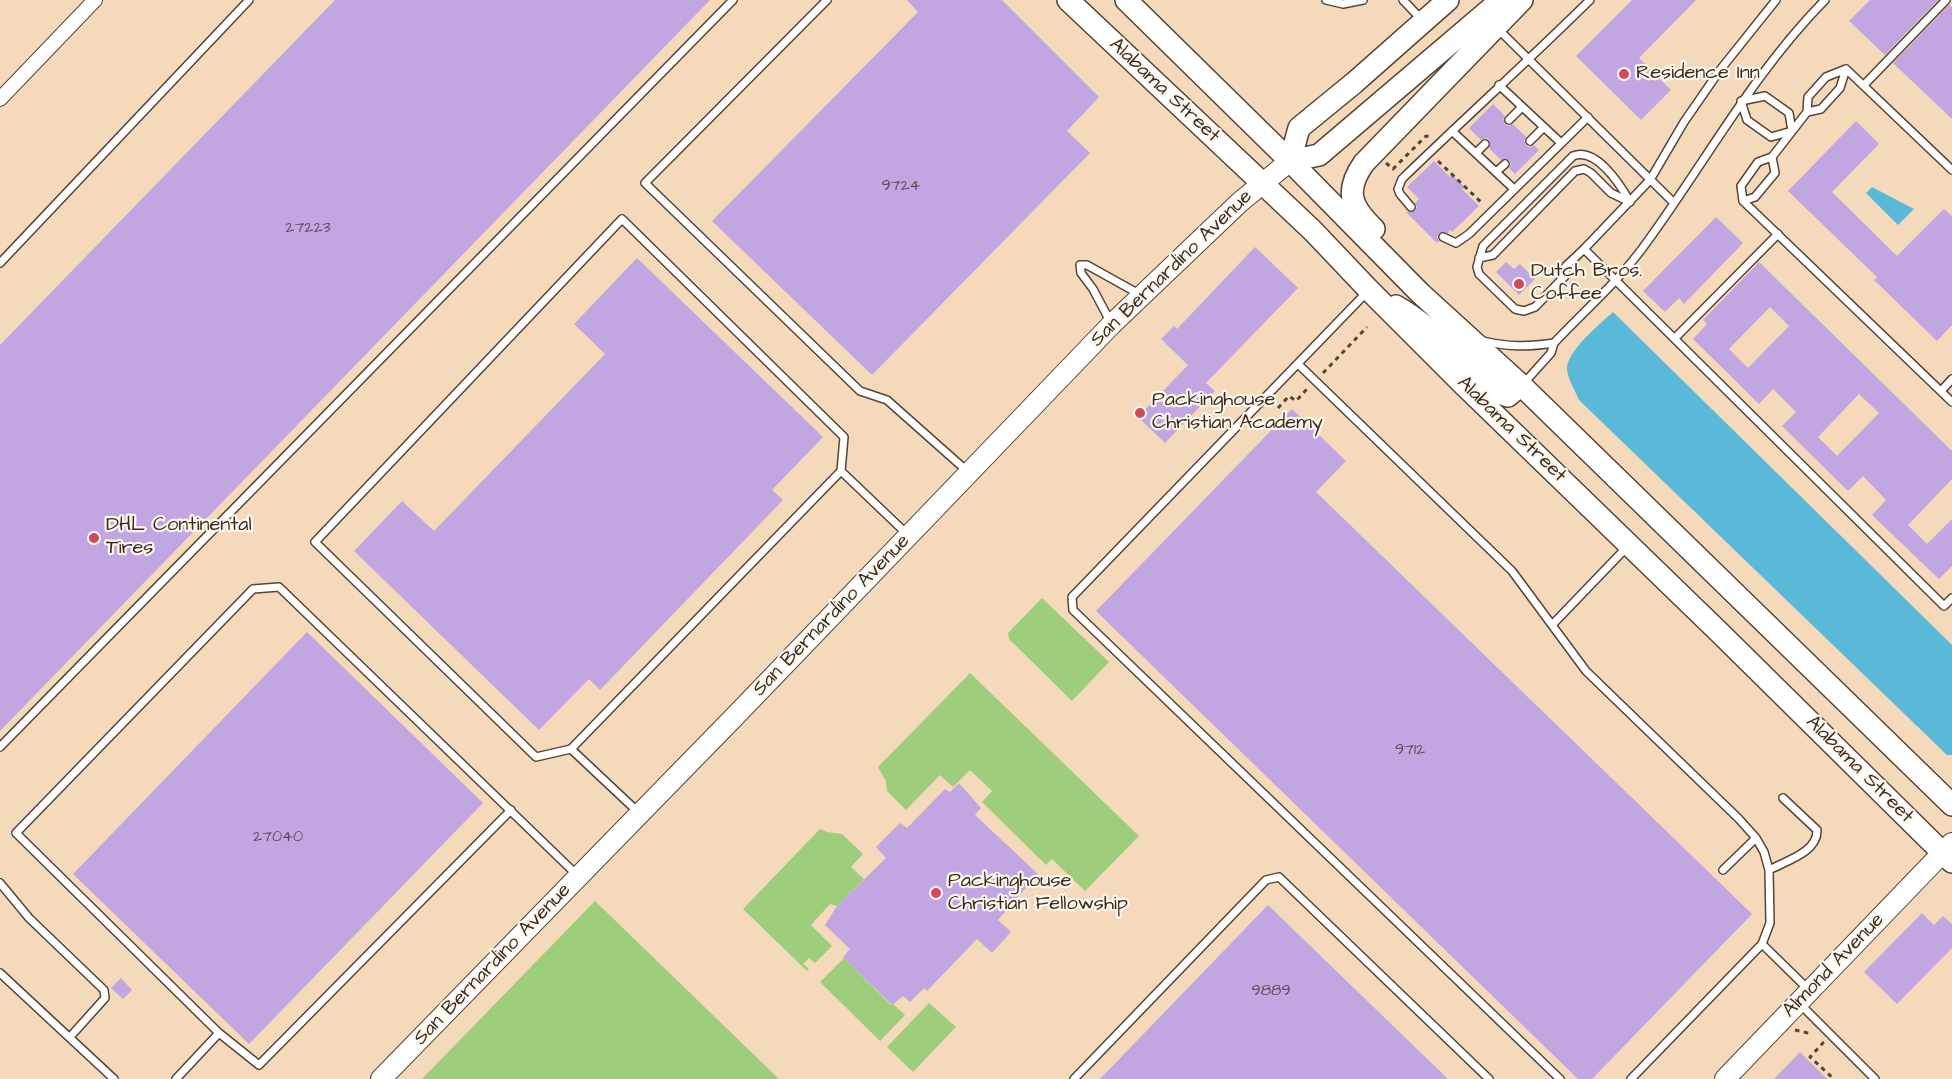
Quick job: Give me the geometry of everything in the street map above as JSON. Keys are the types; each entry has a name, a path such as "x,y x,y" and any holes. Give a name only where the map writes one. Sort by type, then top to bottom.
{"main road":[{"name":"Alabama Street","path":"1068,0 1313,231 1369,290 1949,853"},
{"name":"Alabama Street","path":"1126,0 1420,293 1521,385 1952,805"},
{"path":"1290,161 1299,128 1448,0"},
{"name":"San Bernardino Avenue","path":"381,1079 970,474 1112,324 1261,184 1290,161 1319,155 1501,0"},
{"path":"1420,293 1412,265 1360,216 1354,205 1352,187 1364,163 1522,0"},
{"path":"1369,290 1418,319 1502,394 1508,396 1521,385"},
{"name":"Almond Avenue","path":"1725,1079 1949,853"}],"street":[{"path":"0,99 95,0"}],"lane":[{"path":"0,262 249,0"},
{"path":"0,747 733,0"},
{"path":"827,0 645,183 860,391 887,400 970,474"},
{"path":"1326,0 1343,4 1363,0"},
{"path":"1403,0 1424,22"},
{"path":"1411,207 1400,194 1399,183 1499,85 1530,60 1590,0"},
{"path":"1630,202 1620,184 1591,155 1581,153 1573,156 1483,246 1477,267 1479,274 1515,309 1524,311 1534,307 1565,276 1566,266 1630,202 1650,180 1684,122 1720,70 1776,0"},
{"path":"1521,385 1551,353 1554,343 1616,279 1646,244 1741,101 1781,49 1826,0"},
{"path":"1864,85 1946,0"},
{"path":"1495,27 1674,203"},
{"path":"1846,69 1952,170"},
{"path":"1807,112 1821,109 1840,88 1846,69"},
{"path":"1846,69 1826,77 1808,97 1807,112 1772,157 1758,162 1741,186 1743,201 1952,402"},
{"path":"1499,85 1561,143"},
{"path":"1741,101 1765,96 1789,113 1792,131"},
{"path":"1741,101 1747,120 1771,137 1792,131"},
{"path":"1509,120 1522,106"},
{"path":"1443,237 1452,242 1459,242 1588,117"},
{"path":"1530,141 1544,127"},
{"path":"1452,131 1514,189"},
{"path":"1476,153 1485,144"},
{"path":"1743,201 1755,197 1775,173 1772,157"},
{"path":"1496,172 1505,164"},
{"path":"1479,258 1493,255 1575,171 1584,169 1611,193 1630,202"},
{"path":"622,219 843,437 841,471 571,749 536,757 315,542 622,219"},
{"path":"1675,338 1778,234"},
{"path":"1584,249 1944,606 1952,598"},
{"path":"1112,324 1081,273 1080,265 1087,266 1143,296"},
{"path":"1369,290 1072,597 1073,610 1560,1079"},
{"path":"1468,339 1506,346 1527,347 1554,343"},
{"path":"1298,364 1512,572 1586,671 1731,810 1756,837 1764,852 1769,870 1770,924 1762,944 1630,1079"},
{"path":"1941,391 1952,379"},
{"path":"841,471 909,536"},
{"path":"1552,625 1629,544"},
{"path":"511,810 259,1065 219,1033 16,833 253,589 279,587 511,810 579,877"},
{"path":"571,749 640,814"},
{"path":"1769,870 1809,849 1817,838 1817,830 1783,798"},
{"path":"1724,870 1756,837"},
{"path":"1074,1079 1266,880 1280,878 1489,1079"},
{"path":"0,883 29,918 104,990 105,998 70,1037"},
{"path":"1762,944 1875,1079"},
{"path":"0,973 114,1079"},
{"path":"176,1079 219,1033"},
{"path":"100,1079 107,1072"}],"path":[{"path":"1385,162 1393,169 1426,136 1435,137"},
{"path":"1440,153 1436,159 1486,207"},
{"path":"1793,1030 1812,1033 1823,1043 1810,1056 1834,1079"}],"green space":[{"path":"1042,598 1109,662 1072,701 1009,639 1008,633"},
{"path":"970,673 1139,836 1085,891 1052,859 1046,865 982,802 992,791 970,770 953,787 940,775 906,810 887,791 886,781 878,767"},
{"path":"820,829 842,834 863,854 851,867 864,879 837,906 830,904 811,925 832,946 815,963 809,958 803,964 809,969 807,971 743,909"},
{"path":"595,901 779,1079 422,1079"},
{"path":"844,958 891,1005 893,1004 905,1015 880,1041 820,982"},
{"path":"929,1003 956,1027 913,1072 887,1047"}],"water":[{"path":"1872,187 1914,209 1898,225 1866,193"},
{"path":"1613,312 1952,645 1952,755 1947,755 1579,400 1568,376 1569,361 1586,338"}],"building":[{"name":"DHL Continental Tires","path":"335,0 710,0 0,731 0,345"},
{"path":"907,0 1002,0 1099,97 1067,131 1090,153 872,375 712,221 918,12"},
{"name":"Residence Inn","path":"1632,0 1696,0 1639,58 1671,90 1641,120 1576,56"},
{"path":"1870,0 1938,0 1885,55 1849,21"},
{"path":"1949,5 1952,7 1952,119 1893,63"},
{"path":"1493,104 1505,116 1503,119 1505,124 1508,126 1513,124 1526,137 1524,140 1526,145 1529,147 1534,145 1539,150 1515,174 1509,168 1511,163 1509,160 1501,160 1489,148 1489,140 1486,138 1481,140 1469,128"},
{"path":"1856,121 1879,144 1832,192 1897,256 1944,209 1952,216 1952,325 1937,341 1874,280 1877,277 1788,191"},
{"path":"1434,161 1450,177 1452,175 1465,187 1462,189 1479,206 1452,232 1450,230 1448,233 1439,233 1437,243 1406,212 1415,211 1417,207 1415,203 1419,199 1407,187"},
{"path":"1716,217 1743,243 1684,304 1679,298 1665,312 1643,291"},
{"path":"1255,247 1298,288 1206,383 1215,391 1165,443 1138,417 1188,365 1161,339 1174,326 1177,329"},
{"path":"637,258 823,437 772,490 783,500 600,690 589,679 539,730 354,551 402,501 434,531 605,354 574,324"},
{"name":"Dutch Bros. Coffee","path":"1506,262 1514,269 1520,264 1535,279 1519,295 1496,272"},
{"path":"1759,262 1952,451 1952,479 1908,525 1927,544 1952,519 1952,566 1939,579 1872,515 1886,500 1863,476 1848,491 1782,426 1796,412 1773,389 1759,404 1693,339 1707,324 1703,320","holes":["1770,307 1789,326 1748,368 1729,349","1859,394 1879,413 1837,456 1818,437"]},
{"path":"1292,409 1346,461 1316,492 1752,914 1592,1079 1578,1079 1096,611"},
{"path":"307,632 483,803 249,1044 73,874"},
{"name":"Packinghouse Christian Fellowship","path":"959,783 981,808 975,815 1038,874 998,920 1011,932 992,953 977,939 927,991 924,988 910,1002 903,996 892,1005 843,957 850,949 825,925 837,906 886,858 876,847 900,823 907,828 945,789 950,792"},
{"path":"1268,905 1448,1079 1100,1079"},
{"path":"1922,913 1934,925 1943,916 1952,924 1952,948 1897,1004 1864,972"},
{"path":"121,978 132,990 123,999 111,988"},
{"path":"1800,1052 1827,1079 1774,1079"}],"place":[{"name":"Residence Inn","path":"1624,74"},
{"name":"Dutch Bros. Coffee","path":"1519,284"},
{"name":"Packinghouse Christian Academy","path":"1140,413"},
{"name":"DHL Continental Tires","path":"94,538"},
{"name":"Packinghouse Christian Fellowship","path":"936,893"}]}
